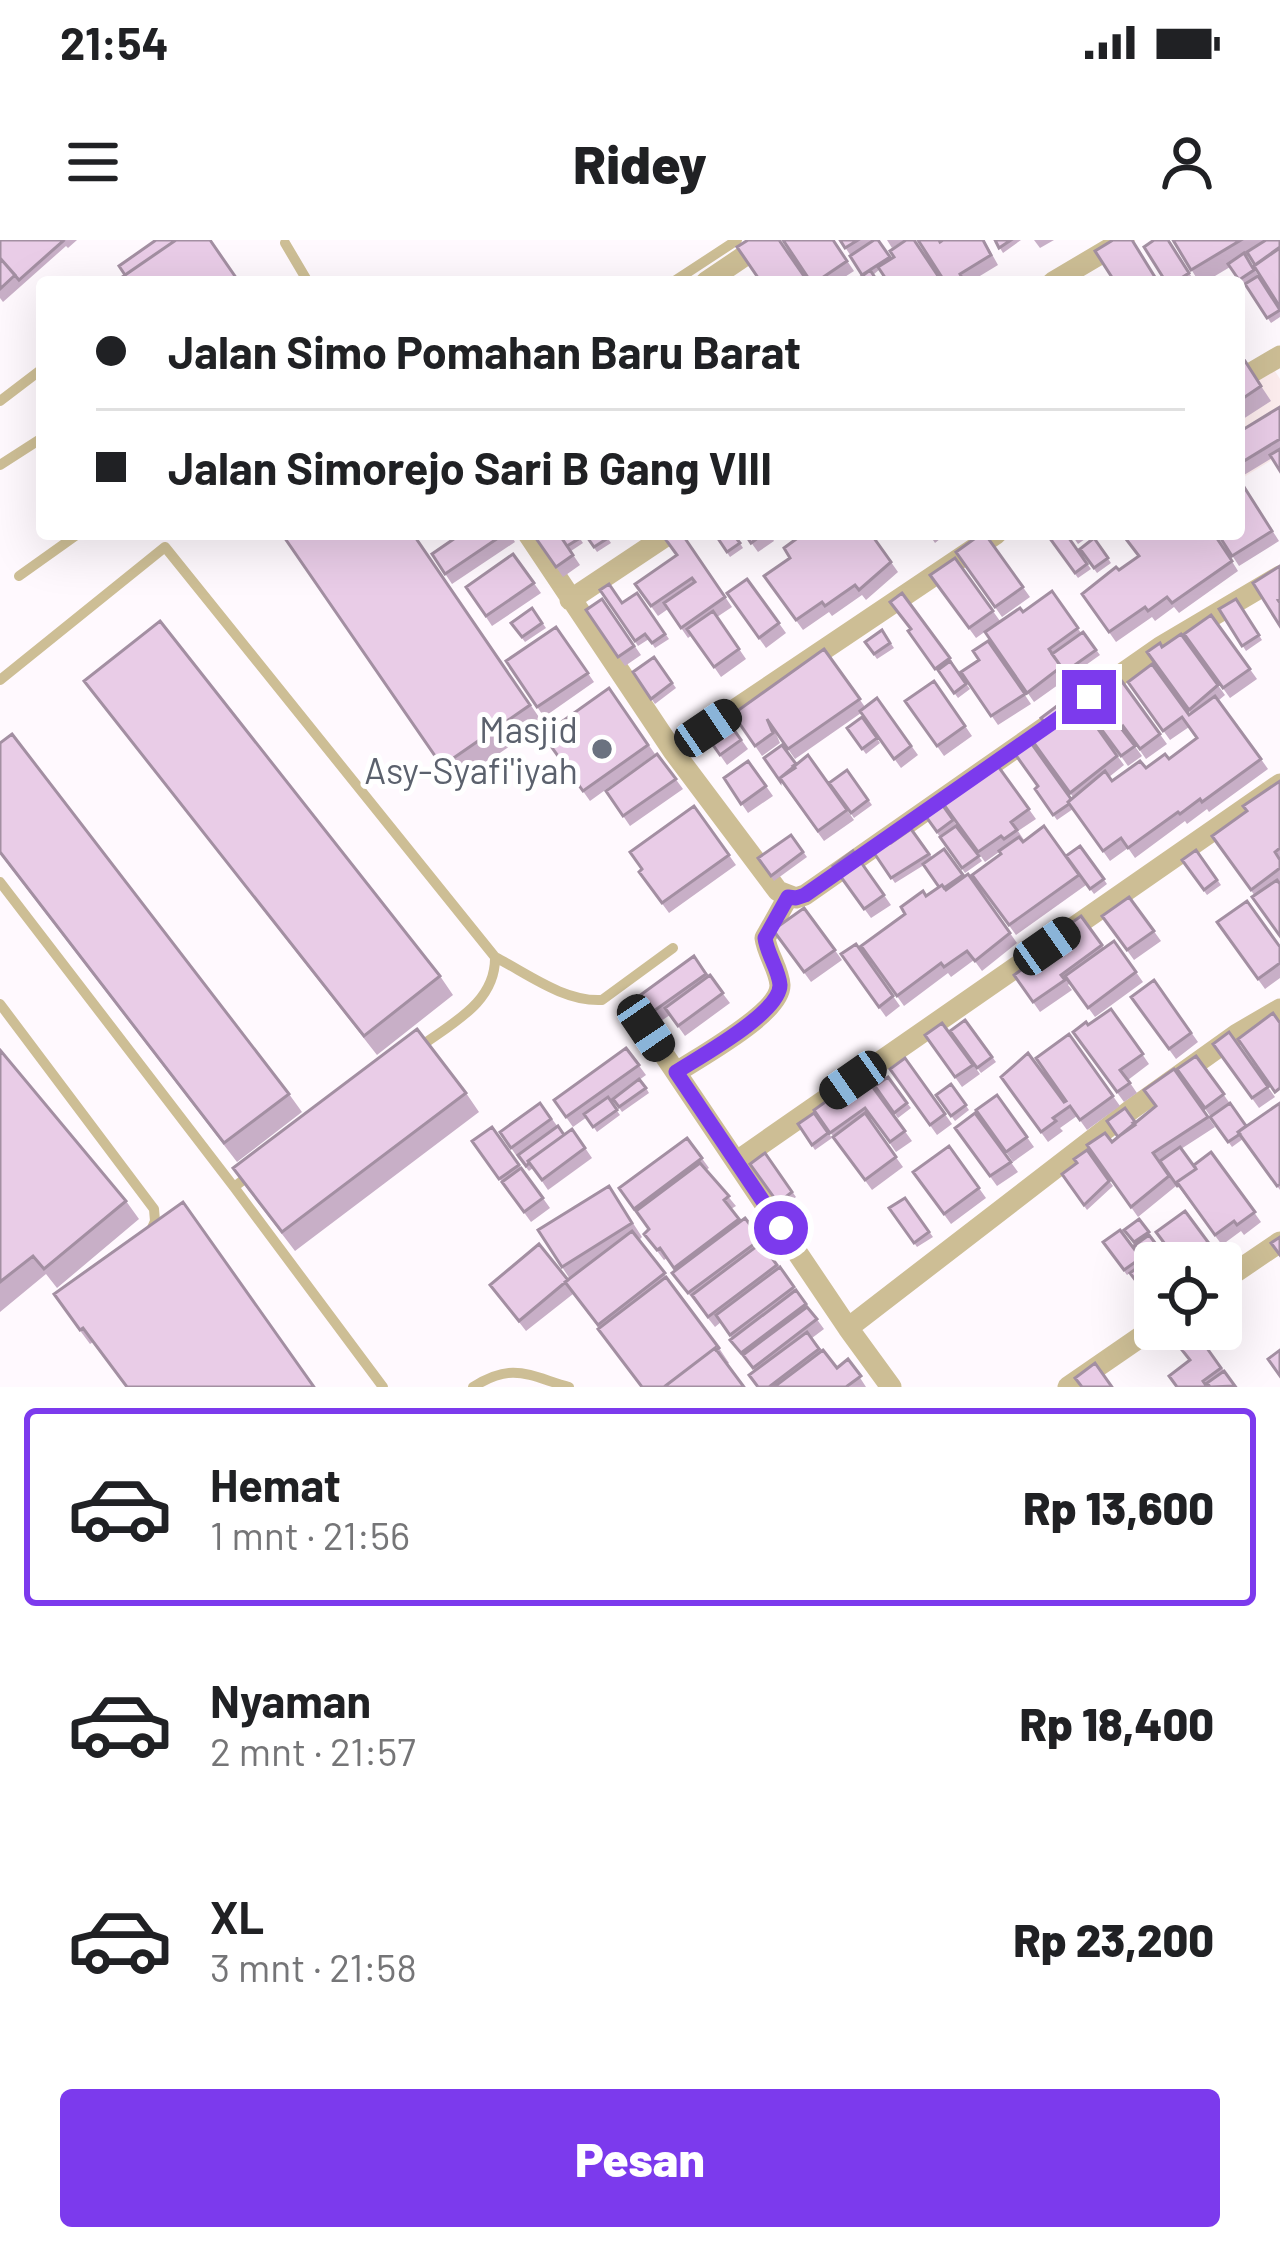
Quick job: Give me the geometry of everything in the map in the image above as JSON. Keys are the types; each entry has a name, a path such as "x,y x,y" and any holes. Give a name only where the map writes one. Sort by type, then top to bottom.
{"street":[{"path":"715,276 768,240"},
{"path":"1063,276 1124,240"},
{"path":"1245,376 1280,356"},
{"path":"532,540 673,751 778,891 796,896"},
{"path":"570,600 660,540"},
{"path":"673,751 987,540"},
{"path":"676,1072 749,1024 777,997 780,984 765,938 796,896 1160,647 1280,576"},
{"path":"737,1161 1280,784"},
{"path":"848,1328 1132,1109 1280,1009"},
{"path":"646,1028 891,1387"},
{"path":"1242,1268 1280,1242"},
{"path":"1069,1387 1134,1342"}],"lane":[{"path":"682,276 737,240"},
{"path":"285,241 305,276"},
{"path":"0,400 36,373"},
{"path":"0,465 36,442"},
{"path":"19,576 70,540"},
{"path":"0,680 171,540"},
{"path":"165,547 495,957 573,997 602,1000 673,948"},
{"path":"0,882 383,1387"},
{"path":"407,1057 478,1003 496,974 495,957"},
{"path":"0,1004 154,1209 149,1236 133,1247"},
{"path":"234,1187 264,1164"},
{"path":"473,1387 498,1372 513,1370 569,1387"}],"shaded area":[{"path":"1270,363 1280,379 1280,455 1245,476 1245,378"}],"building":[{"path":"0,240 63,241 19,280 0,258"},
{"path":"156,240 176,240 125,275 119,266"},
{"path":"176,240 210,240 235,276 124,276"},
{"path":"748,240 779,240 804,276 757,276 737,247"},
{"path":"783,240 833,240 847,261 825,276 807,276"},
{"path":"874,240 890,257 862,275 850,256"},
{"path":"914,240 938,276 884,276 878,267 894,257 890,251"},
{"path":"918,240 983,240 991,255 961,276 941,276"},
{"path":"1113,240 1132,240 1154,276 1111,276 1095,251"},
{"path":"1154,240 1168,240 1189,273 1162,276 1144,247"},
{"path":"1173,240 1241,240 1191,270"},
{"path":"1266,240 1280,240 1280,247 1255,265 1247,252"},
{"path":"1280,248 1280,307 1254,266"},
{"path":"1244,253 1254,270 1236,276 1228,264"},
{"path":"0,258 15,275 0,289"},
{"path":"1258,276 1280,310 1267,318 1245,284"},
{"path":"1245,361 1261,386 1245,397"},
{"path":"1280,407 1280,439 1245,460 1245,428"},
{"path":"1280,449 1280,471 1270,455"},
{"path":"1245,488 1272,531 1232,556 1222,540 1245,540"},
{"path":"286,540 417,540 530,705 442,766"},
{"path":"452,540 495,540 445,574 432,554"},
{"path":"537,540 563,540 573,555 556,567"},
{"path":"666,540 686,540 725,597 681,628 664,603 695,582 692,578 651,606 635,584 677,555"},
{"path":"719,540 738,540 740,543 727,552"},
{"path":"795,540 875,540 891,562 859,590 855,585 796,620 764,576 790,558 784,548"},
{"path":"973,540 989,540 1023,587 995,607 956,552"},
{"path":"1051,540 1070,540 1087,564 1075,573"},
{"path":"1095,540 1108,558 1094,568 1080,549"},
{"path":"1127,540 1218,540 1232,561 1172,603 1167,597 1148,611 1145,607 1109,632 1082,594 1116,567 1119,570 1139,556"},
{"path":"513,554 534,583 486,616 466,587"},
{"path":"955,558 993,611 969,628 930,575"},
{"path":"1280,566 1278,600 1280,626 1253,583"},
{"path":"747,579 779,623 759,638 727,593"},
{"path":"609,584 622,603 637,593 665,634 652,643 645,634 635,641 600,590"},
{"path":"1052,591 1078,628 1049,649 1061,667 1027,693 985,632"},
{"path":"902,593 950,658 935,669 890,602"},
{"path":"602,599 634,646 618,657 586,610"},
{"path":"1236,599 1259,635 1242,646 1219,609"},
{"path":"532,608 542,623 522,637 511,623"},
{"path":"713,611 739,649 714,667 687,629"},
{"path":"1211,615 1250,669 1223,688 1184,634"},
{"path":"160,621 440,976 364,1036 84,681"},
{"path":"556,627 588,673 537,707 506,661"},
{"path":"882,630 890,643 874,654 865,642"},
{"path":"1083,632 1096,650 1065,672 1052,654"},
{"path":"1181,634 1218,685 1189,710 1147,652"},
{"path":"988,641 1025,694 991,716 961,672 979,660 973,651"},
{"path":"824,649 860,699 788,749 767,719 773,733 755,746 733,714"},
{"path":"654,657 672,683 651,699 633,672"},
{"path":"950,661 966,684 954,693 938,670"},
{"path":"1152,664 1189,715 1215,696 1261,759 1128,848 1121,838 1103,851 1068,802 1105,771 1112,781 1140,761 1146,768 1165,754 1169,759 1197,738 1182,717 1163,731 1128,682"},
{"path":"1118,676 1160,734 1140,749 1123,726 1135,746 1121,756 1091,719 1117,756 1070,793 1031,739 1048,727 1041,718 1073,694 1080,704"},
{"path":"934,681 965,726 937,746 905,701"},
{"name":"Masjid Asy-Syafi'iyah","path":"609,688 648,745 583,791 543,735"},
{"path":"877,698 911,746 894,759 860,711"},
{"path":"720,710 741,740 720,755 699,725"},
{"path":"862,717 877,738 862,749 847,728"},
{"path":"12,734 289,1094 224,1143 0,852 0,743"},
{"path":"1031,743 1071,799 1053,815 1015,754"},
{"path":"782,745 796,764 780,781 764,758"},
{"path":"657,754 676,779 623,816 606,791"},
{"path":"808,755 847,810 818,831 780,778"},
{"path":"748,761 766,786 741,804 724,778"},
{"path":"995,762 1029,809 1011,822 1017,830 978,852 939,798 974,770 977,774"},
{"path":"847,770 868,800 851,813 829,783"},
{"path":"1280,781 1280,848 1275,852 1280,868 1251,890 1212,836 1247,811 1243,806"},
{"path":"941,803 953,820 937,832 924,814"},
{"path":"694,806 729,855 662,903 630,852"},
{"path":"956,826 979,856 962,868 940,837"},
{"path":"1044,826 1079,875 1009,925 972,875 1019,837 1023,842"},
{"path":"911,829 929,854 891,878 870,847 886,836 891,843"},
{"path":"791,835 803,852 771,876 758,858"},
{"path":"1080,846 1104,879 1090,889 1066,856"},
{"path":"944,849 963,875 944,888 923,864"},
{"path":"1196,850 1217,880 1204,890 1182,860"},
{"path":"853,851 884,895 864,909 833,866"},
{"path":"968,874 1010,933 975,961 967,951 944,967 941,963 897,996 861,946 905,914 901,907 923,891 926,896 942,885 946,890"},
{"path":"1277,880 1280,884 1280,936 1252,897"},
{"path":"1129,897 1154,931 1127,950 1102,916"},
{"path":"1247,901 1280,947 1280,963 1258,979 1217,922"},
{"path":"804,908 835,950 804,972 773,930"},
{"path":"1081,916 1102,945 1033,1002 1014,975 1045,952 1041,945"},
{"path":"1114,941 1136,972 1088,1008 1065,976"},
{"path":"856,944 893,996 879,1007 841,954"},
{"path":"694,956 706,974 651,1013 639,996"},
{"path":"710,975 723,993 678,1026 665,1008"},
{"path":"1154,980 1191,1033 1169,1049 1131,997"},
{"path":"1111,1009 1143,1054 1120,1070 1130,1083 1117,1092 1073,1032"},
{"path":"1273,1013 1280,1023 1280,1088 1275,1092 1238,1039"},
{"path":"965,1020 992,1057 977,1068 950,1031"},
{"path":"942,1023 973,1065 955,1077 925,1035"},
{"path":"417,1029 466,1093 282,1232 233,1168"},
{"path":"1229,1032 1268,1087 1252,1098 1213,1044"},
{"path":"1069,1034 1113,1096 1080,1120 1070,1106 1041,1132 1001,1077 1028,1053 1066,1101 1036,1058"},
{"path":"626,1048 639,1065 566,1117 554,1100"},
{"path":"0,1050 126,1201 44,1269 33,1256 0,1282"},
{"path":"1196,1056 1224,1094 1205,1108 1177,1069"},
{"path":"905,1058 945,1114 930,1125 890,1069"},
{"path":"1174,1069 1208,1117 1153,1153 1169,1176 1131,1207 1087,1145 1105,1133 1112,1142 1156,1106 1144,1090"},
{"path":"861,1071 905,1131 890,1142 865,1108 830,1133 814,1110"},
{"path":"888,1077 907,1103 894,1113 875,1086"},
{"path":"639,1079 646,1088 619,1107 613,1099"},
{"path":"951,1084 966,1105 951,1116 936,1095"},
{"path":"997,1095 1027,1137 1006,1152 976,1110"},
{"path":"608,1097 617,1110 593,1127 584,1114"},
{"path":"540,1103 551,1119 511,1148 500,1132"},
{"path":"1230,1103 1246,1126 1228,1142 1210,1117"},
{"path":"1280,1103 1280,1184 1277,1186 1238,1132"},
{"path":"1125,1108 1135,1125 1118,1137 1107,1121"},
{"path":"814,1113 828,1133 812,1145 798,1124"},
{"path":"865,1113 896,1157 865,1180 833,1137"},
{"path":"975,1113 1011,1162 990,1176 955,1128"},
{"path":"558,1126 564,1135 526,1166 518,1155"},
{"path":"492,1127 519,1165 499,1179 472,1141"},
{"path":"572,1129 585,1148 542,1180 528,1161"},
{"path":"687,1138 702,1158 634,1209 619,1188"},
{"path":"949,1146 979,1188 944,1214 913,1172"},
{"path":"1180,1147 1196,1169 1177,1182 1178,1187 1160,1161"},
{"path":"1087,1150 1109,1181 1084,1205 1062,1174"},
{"path":"1211,1152 1255,1212 1215,1235 1177,1182"},
{"path":"765,1153 792,1192 778,1203 750,1164"},
{"path":"700,1163 729,1196 724,1200 739,1219 674,1268 644,1234 649,1229 636,1211"},
{"path":"521,1168 543,1198 524,1212 502,1182"},
{"path":"609,1186 632,1223 562,1267 538,1230"},
{"path":"905,1198 929,1232 914,1243 889,1208"},
{"path":"183,1202 314,1387 127,1387 54,1294"},
{"path":"1185,1211 1208,1242 1163,1242 1156,1232"},
{"path":"745,1218 761,1239 688,1293 672,1273"},
{"path":"1139,1219 1149,1232 1134,1242 1124,1230"},
{"path":"1120,1230 1134,1249 1134,1263 1124,1270 1103,1242"},
{"path":"632,1231 665,1273 598,1325 565,1282"},
{"path":"761,1243 777,1265 708,1317 692,1295"},
{"path":"539,1244 568,1280 519,1321 490,1285"},
{"path":"780,1267 794,1287 730,1335 716,1315"},
{"path":"666,1277 719,1348 664,1387 642,1387 598,1329"},
{"path":"796,1290 806,1304 741,1353 730,1340"},
{"path":"807,1307 817,1319 753,1368 743,1355"},
{"path":"807,1332 819,1349 769,1387 758,1387 749,1375"},
{"path":"715,1348 744,1387 664,1387"},
{"path":"823,1350 837,1368 848,1359 861,1376 846,1387 774,1387"},
{"path":"1182,1350 1208,1350 1221,1368 1203,1381 1207,1387 1177,1387 1169,1376 1190,1360"},
{"path":"1280,1350 1280,1376 1268,1359"},
{"path":"1095,1363 1112,1387 1082,1387 1075,1378"},
{"path":"1224,1371 1235,1386 1210,1387 1207,1383"}],"place":[{"name":"Masjid Asy-Syafi'iyah","path":"602,749"}],"route":[{"path":"781,1228 676,1072 749,1024 777,997 780,984 765,938 788,897 805,895 1089,697"}]}
